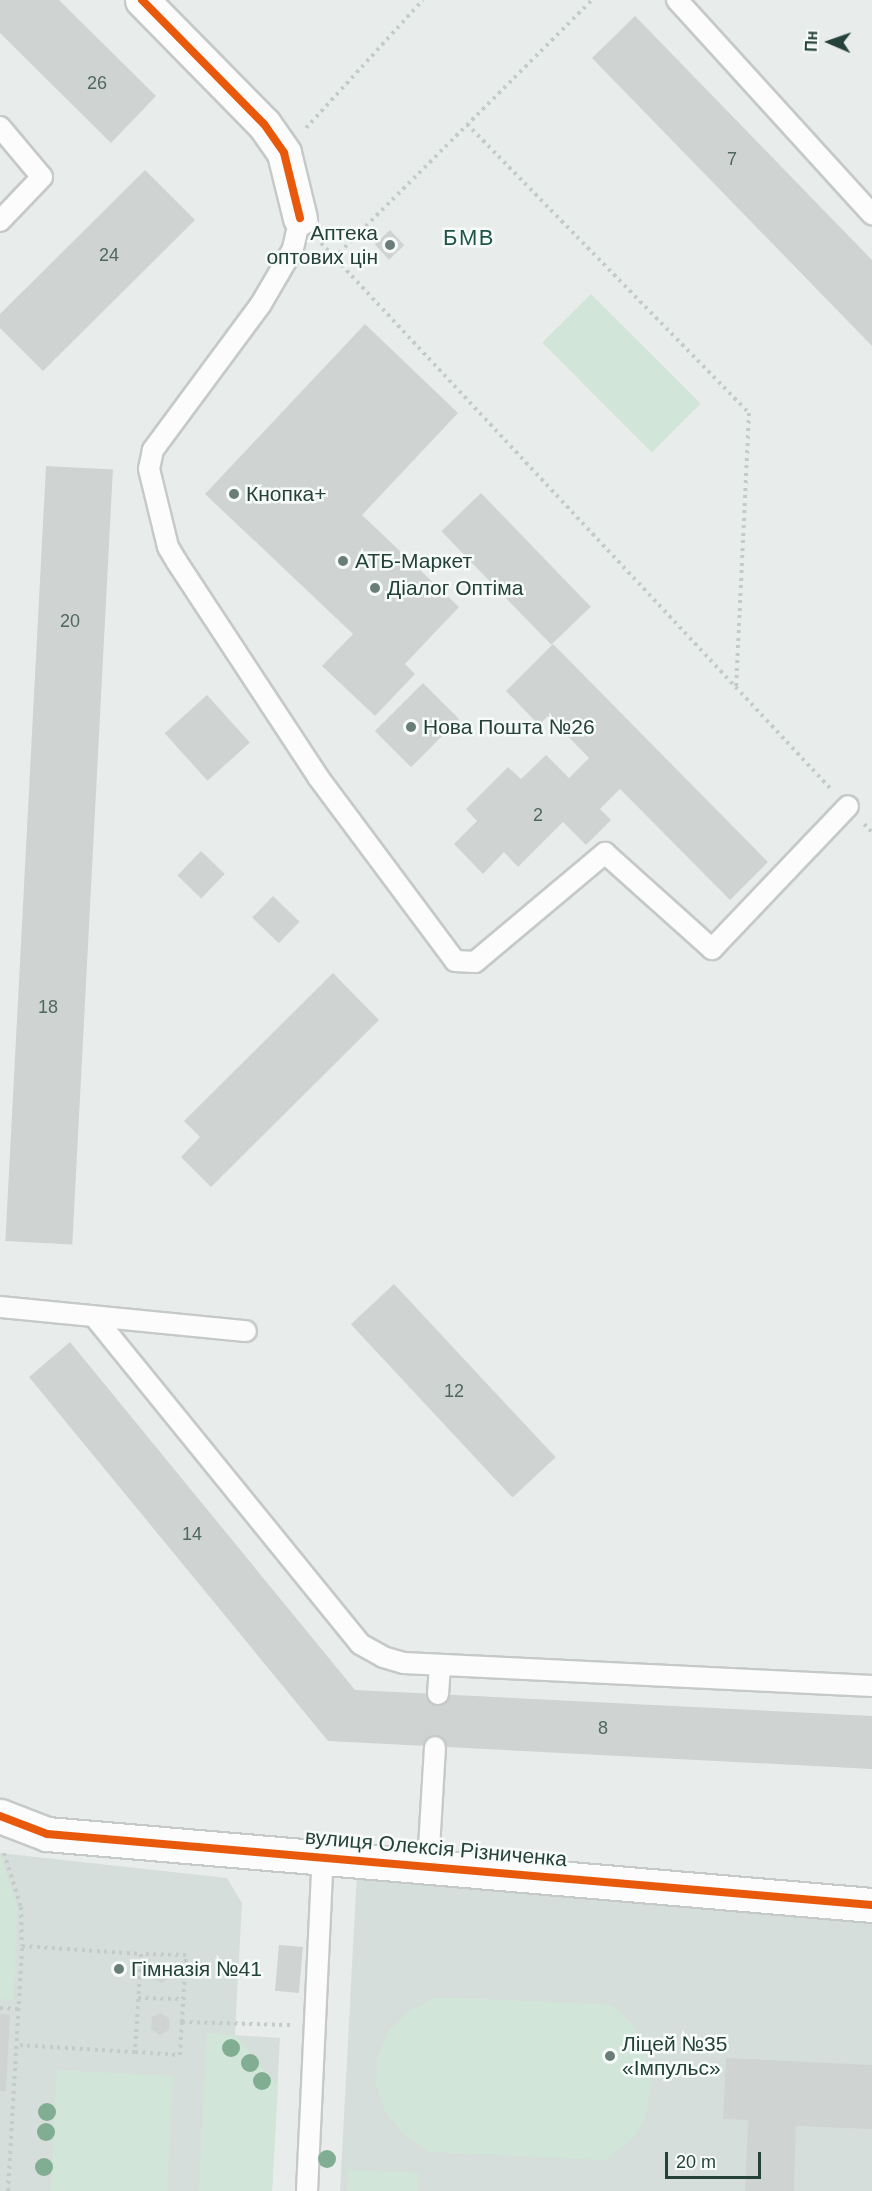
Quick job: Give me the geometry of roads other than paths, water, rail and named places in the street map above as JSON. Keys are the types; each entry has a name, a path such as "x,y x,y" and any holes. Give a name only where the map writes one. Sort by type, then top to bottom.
{"street":[{"path":"142,0 264,124 284,153 300,218"},
{"name":"вулиця Олексія Різниченка","path":"0,1816 47,1834 872,1905"}],"lane":[{"path":"677,0 872,214"},
{"path":"0,127 42,177 0,221"},
{"path":"300,218 293,249 261,304 153,450 149,469 168,547 177,562 318,777 455,961 476,962 604,853 712,949 848,806"},
{"path":"0,1307 97,1320 246,1331"},
{"path":"97,1320 360,1644 404,1664 872,1686"},
{"path":"438,1694 440,1665"},
{"path":"428,1865 435,1747"},
{"path":"307,2191 323,1857"}],"place":[{"name":"Аптека оптових цін","path":"390,245"},
{"name":"Кнопка+","path":"234,494"},
{"name":"АТБ-Маркет","path":"343,561"},
{"name":"Діалог Оптіма","path":"375,588"},
{"name":"Нова Пошта №26","path":"411,727"},
{"name":"Гімназія №41","path":"119,1969"},
{"name":"Ліцей №35 «Імпульс»","path":"610,2056"}],"district":[{"name":"БМВ","path":"469,238"}]}
